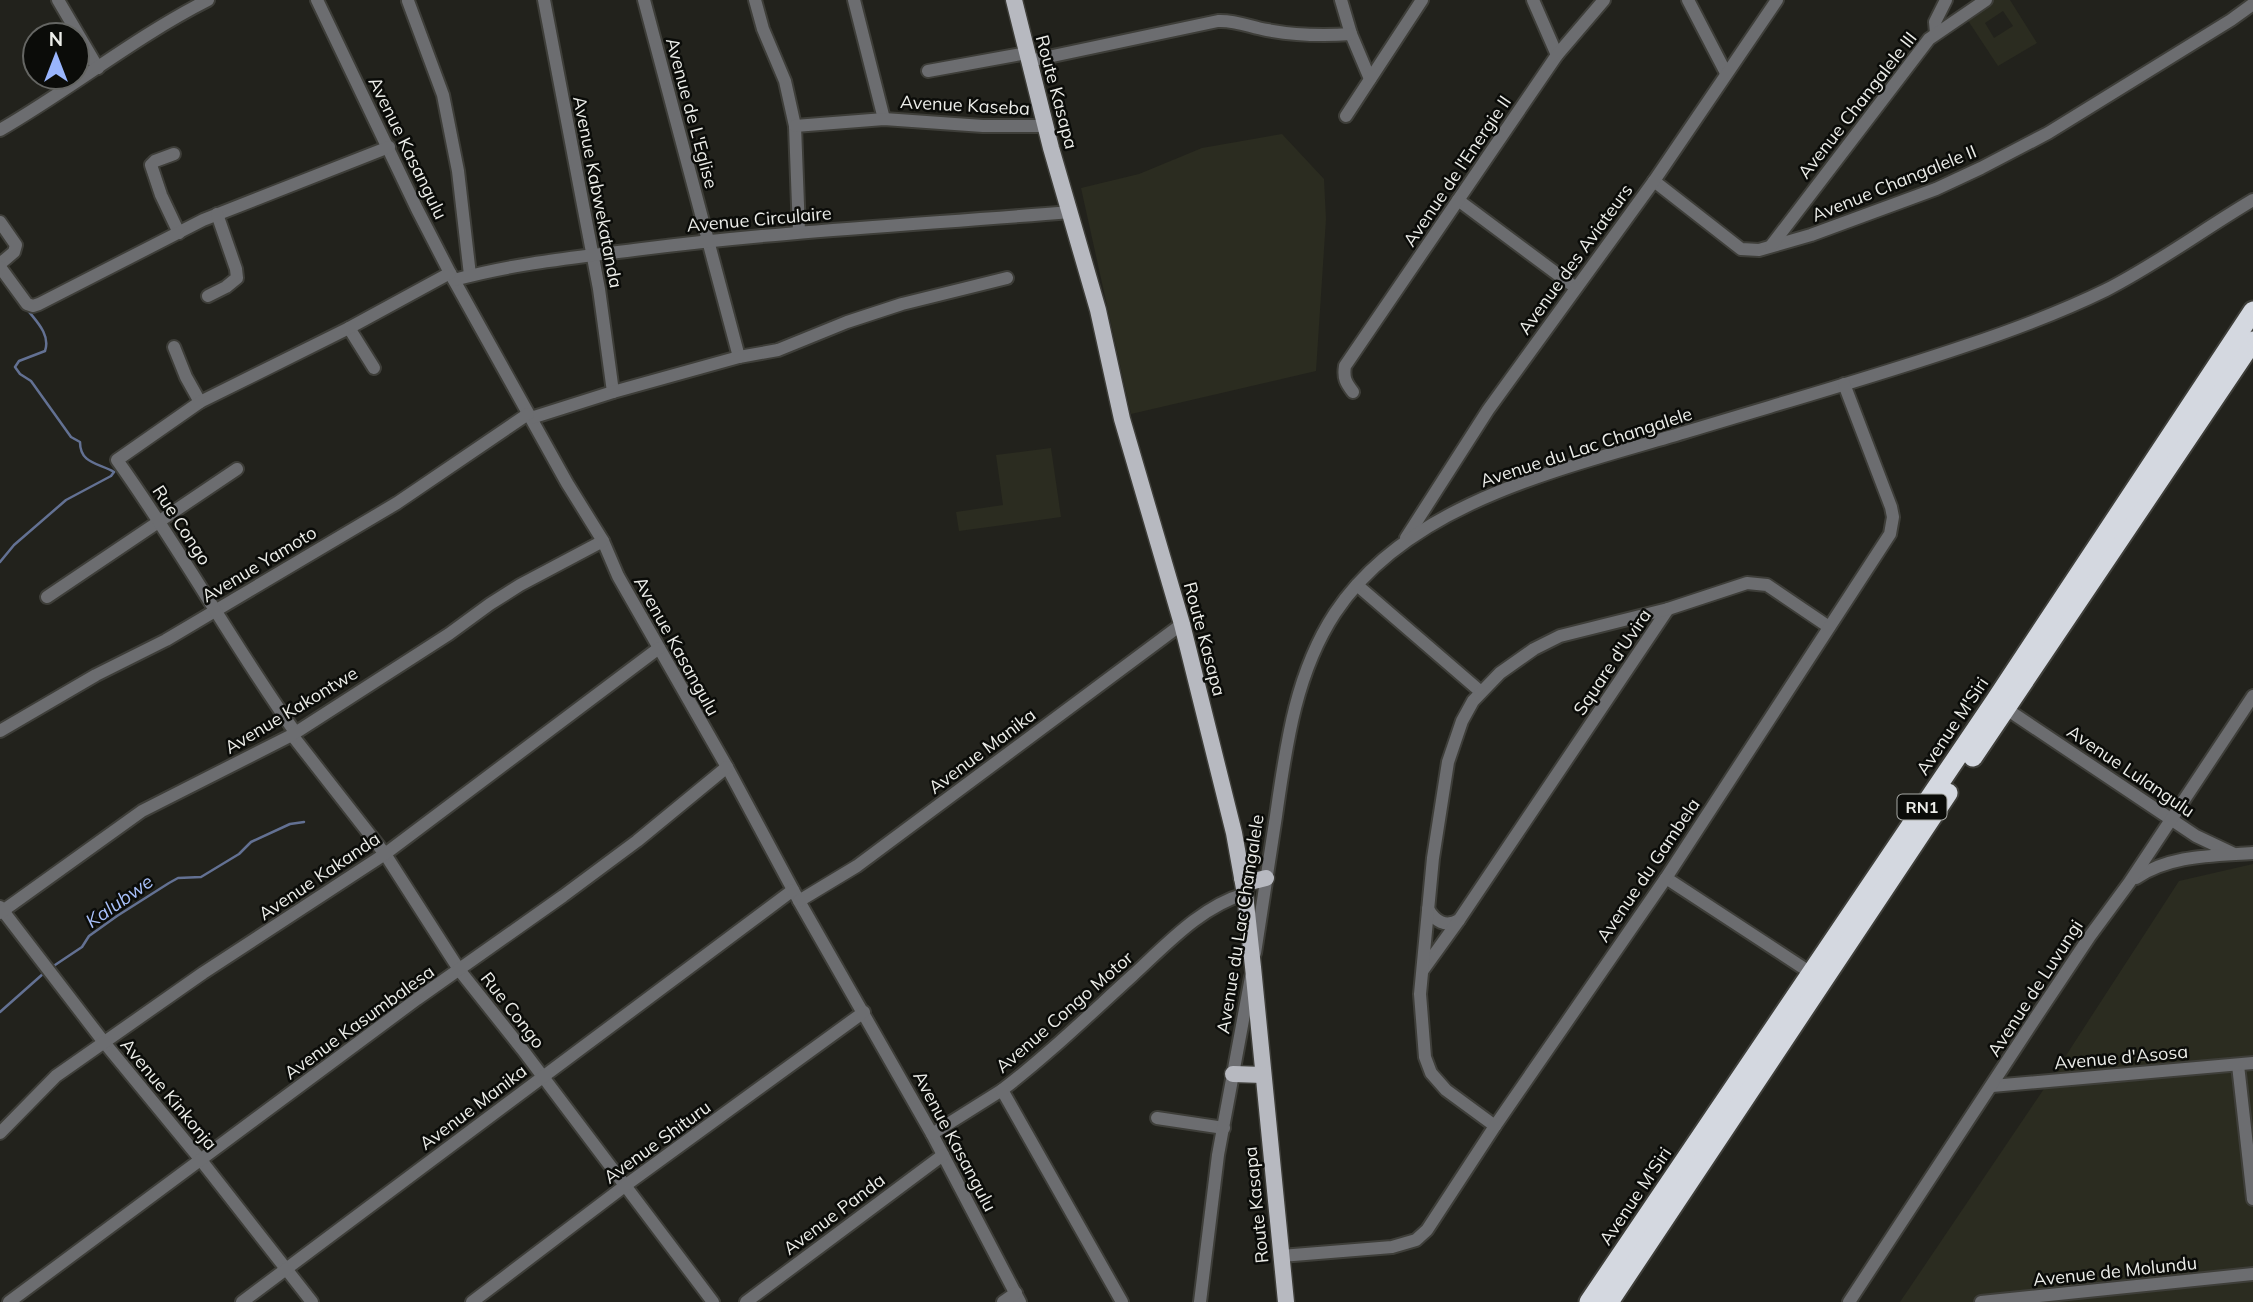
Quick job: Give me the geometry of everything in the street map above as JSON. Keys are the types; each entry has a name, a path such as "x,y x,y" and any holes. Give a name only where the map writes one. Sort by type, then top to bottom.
{"highway":[{"name":"Avenue M'Siri","path":"1609,1302 2253,311"},
{"name":"Avenue M'Siri","path":"1589,1302 1811,973 2253,341"}],"main road":[{"name":"Route Kasapa","path":"1014,0 1098,310 1122,419 1182,624 1234,833 1244,886 1253,967 1286,1302"},
{"path":"1244,886 1266,878"},
{"path":"1233,1074 1263,1074"}],"street":[{"path":"58,0 98,68"},
{"path":"0,130 142,37 208,0"},
{"name":"Avenue Kasangulu","path":"317,0 452,277 529,416 603,541 618,576 932,1134 1018,1297"},
{"name":"Avenue Kabwekatanda","path":"544,0 599,289 613,392"},
{"name":"Avenue de L'Eglise","path":"644,0 738,357"},
{"path":"755,0 763,29 785,81 795,126 799,232"},
{"name":"Avenue Kaseba","path":"855,0 884,119"},
{"path":"1341,0 1351,34 1370,79"},
{"path":"1346,116 1422,0"},
{"path":"1533,0 1557,55"},
{"name":"Avenue de l'Energie II","path":"1353,392 1343,374 1345,366 1557,55 1604,0"},
{"path":"1688,0 1726,73"},
{"name":"Avenue des Aviateurs","path":"1404,540 1488,410 1654,181 1777,0"},
{"path":"1937,33 1935,22 1946,0"},
{"name":"Avenue Changalele III","path":"1771,246 1888,90 1937,33 1986,0"},
{"path":"408,1 443,94 458,171 470,275"},
{"name":"Avenue Changalele II","path":"1654,181 1741,249 1749,251 1771,246 1864,216 1936,189 1981,168 2048,133 2249,3"},
{"path":"928,71 1028,57 1218,21 1231,20 1267,30 1351,34"},
{"name":"Avenue Kaseba","path":"795,126 884,119 983,126 1046,126"},
{"path":"0,222 16,246 14,252 0,265 27,304 33,306 217,214 389,147"},
{"path":"174,154 151,165 178,233"},
{"path":"1458,200 1576,288"},
{"name":"Avenue du Lac Changalele","path":"1200,1302 1217,1163 1253,967 1284,761 1300,690 1320,639 1335,612 1357,585 1404,540 1511,487 1964,346 2076,304 2119,283 2253,200"},
{"name":"Avenue Circulaire","path":"117,460 200,402 452,277 591,255 708,241 1070,212"},
{"path":"208,296 237,278 217,214"},
{"name":"Avenue Yamoto","path":"0,731 105,670 166,640 397,503 529,416 738,357 778,350 847,321 902,303 1007,278"},
{"path":"349,328 374,368"},
{"path":"174,347 200,402"},
{"name":"Avenue du Gambela","path":"1281,1256 1392,1247 1416,1240 1427,1230 1495,1126 1666,878 1890,534 1893,517 1891,507 1844,384"},
{"name":"Rue Congo","path":"117,460 160,520 293,733 385,854 460,971 713,1302"},
{"path":"47,597 237,469"},
{"name":"Avenue Kakontwe","path":"1,910 142,811 293,733 520,585 603,541"},
{"path":"1668,609 1747,583 1756,583 1767,585 1829,626"},
{"path":"1357,585 1481,692"},
{"name":"Square d'Uvira","path":"1422,971 1427,909 1448,762 1462,721 1481,692 1516,661 1560,636 1668,609"},
{"name":"Square d'Uvira","path":"1422,971 1668,609"},
{"name":"Avenue Manika","path":"242,1302 542,1077 796,895 857,866 1182,624"},
{"name":"Avenue Kakanda","path":"0,1133 49,1082 103,1041 385,854 659,648"},
{"name":"Avenue de Luvungi","path":"1849,1302 2082,947 2129,883 2253,696"},
{"name":"Avenue Lulangulu","path":"2000,704 2205,842 2234,854 2253,853"},
{"name":"Avenue Kasumbalesa","path":"9,1302 200,1158 636,841 727,767"},
{"path":"2129,883 2164,863 2234,854"},
{"path":"1666,878 1811,973"},
{"name":"Avenue Congo Motor","path":"1122,1302 1002,1090 1036,1063 1162,949 1209,910 1244,886"},
{"path":"1427,909 1432,917 1442,923 1449,924 1459,920"},
{"name":"Avenue Kinkonja","path":"1,910 312,1302"},
{"path":"1422,971 1420,994 1427,1066 1446,1090 1495,1126"},
{"name":"Avenue Shituru","path":"472,1302 626,1185 864,1012"},
{"name":"Avenue d'Asosa","path":"1992,1086 2253,1063"},
{"path":"2238,1065 2253,1199"},
{"path":"932,1134 1002,1090"},
{"path":"1157,1118 1224,1128"},
{"name":"Avenue Panda","path":"746,1302 943,1155"},
{"name":"Avenue de Molundu","path":"1981,1302 2253,1274"},
{"path":"1003,1302 1018,1297"}],"shaded area":[{"path":"1994,0 2010,0 2037,43 1998,66 1967,19","holes":["2003,11 2013,26 1994,38 1985,23"]},
{"path":"1282,134 1324,179 1326,219 1316,371 1131,414 1081,188 1139,174 1202,148"},
{"path":"1051,448 1061,517 959,531 956,512 1003,505 996,455"},
{"path":"2253,864 2253,1302 1900,1302 2054,1074 2179,881"}],"waterway":[{"path":"0,562 14,545 66,500 114,472 91,462 83,455 80,442 71,437 31,381 15,367 19,361 45,351 44,333 26,308"},
{"name":"Kalubwe","path":"52,967 82,947 89,936 169,883 178,878 201,877 239,854 251,842 290,824 304,822"},
{"name":"Kalubwe","path":"0,1012 44,973"}]}
